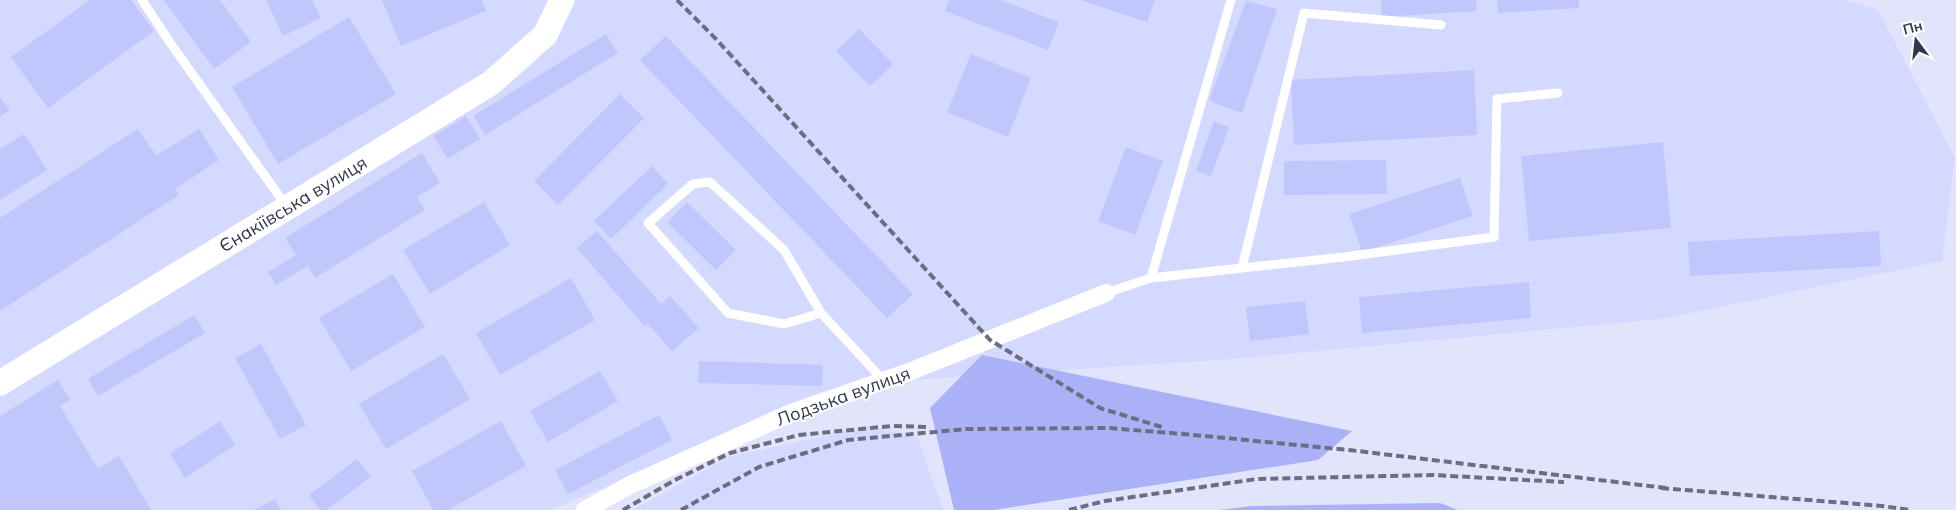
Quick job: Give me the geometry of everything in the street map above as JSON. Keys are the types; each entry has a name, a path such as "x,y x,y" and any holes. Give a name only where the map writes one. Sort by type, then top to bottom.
{"street":[{"name":"Єнакіївська вулиця","path":"0,383 491,83 545,35 562,0"},
{"name":"Лодзька вулиця","path":"585,510 630,485 791,413 884,381 1106,294"}],"lane":[{"path":"142,0 287,208"},
{"path":"1151,278 1230,0"},
{"path":"1242,268 1304,13 1441,25"},
{"path":"1106,294 1151,278 1344,257 1494,237 1498,99 1558,93"},
{"path":"821,313 784,324 728,313 648,223 692,184 710,182 784,250 821,313 884,381"}],"shaded area":[{"path":"0,0 1846,0 1878,10 1955,158 1942,261 1661,319 1233,359 860,383 549,510 0,510"},
{"path":"982,355 1352,431 1318,460 994,510 954,510 930,408"},
{"path":"869,426 918,438 943,510 633,510 729,457"},
{"path":"1440,503 1458,510 1218,510 1252,506"}],"building":[{"path":"90,0 131,0 154,31 48,108 11,57"},
{"path":"164,0 220,0 251,42 214,69"},
{"path":"266,0 312,0 321,18 283,36"},
{"path":"382,0 482,0 486,11 401,46"},
{"path":"949,0 1000,0 1059,22 1048,50 945,11"},
{"path":"1081,0 1155,0 1147,22"},
{"path":"1381,0 1476,0 1477,11 1382,17"},
{"path":"1497,0 1579,0 1579,8 1498,13"},
{"path":"1246,1 1277,9 1242,113 1209,101"},
{"path":"349,17 396,94 278,164 232,87"},
{"path":"859,29 893,64 870,86 836,51"},
{"path":"606,34 618,53 485,135 473,116"},
{"path":"666,36 913,294 887,318 640,60"},
{"path":"971,54 1031,78 1008,137 947,112"},
{"path":"1474,70 1477,135 1294,145 1291,80"},
{"path":"620,94 644,118 558,205 534,181"},
{"path":"0,97 10,110 0,117"},
{"path":"466,116 480,139 447,159 434,136"},
{"path":"1214,121 1229,127 1211,176 1196,171"},
{"path":"138,129 156,156 199,129 219,160 175,189 179,195 0,311 0,218"},
{"path":"24,134 47,170 0,200 0,149"},
{"path":"1663,142 1671,228 1529,241 1521,156"},
{"path":"1126,147 1163,161 1135,235 1098,221"},
{"path":"422,153 440,183 417,197 425,210 315,278 308,266 276,285 268,272 296,255 285,238"},
{"path":"1386,160 1387,194 1284,195 1284,161"},
{"path":"652,166 668,184 611,239 594,221"},
{"path":"1460,178 1473,216 1362,252 1349,214"},
{"path":"484,202 510,245 430,294 403,250"},
{"path":"687,202 736,250 716,270 667,222"},
{"path":"597,231 661,304 670,296 699,328 672,351 648,324 645,327 577,248"},
{"path":"1879,231 1881,266 1690,276 1688,242"},
{"path":"393,274 425,327 351,371 319,318"},
{"path":"571,278 595,320 500,375 476,333"},
{"path":"1529,282 1531,318 1362,333 1359,297"},
{"path":"1305,301 1309,334 1250,341 1246,307"},
{"path":"194,315 205,333 98,396 88,379"},
{"path":"261,344 306,425 280,439 235,358"},
{"path":"443,354 470,399 386,449 359,404"},
{"path":"699,361 823,365 822,386 698,383"},
{"path":"600,371 618,401 548,442 530,411"},
{"path":"58,380 70,400 60,406 98,469 119,456 151,510 0,510 0,416"},
{"path":"659,415 672,440 568,494 555,470"},
{"path":"220,421 235,445 185,478 170,454"},
{"path":"501,421 526,466 448,510 433,510 412,471"},
{"path":"357,459 371,477 326,510 320,510 309,495"},
{"path":"275,499 281,510 254,510"}],"railway":[{"path":"677,0 716,39 990,340 1100,408 1165,428"},
{"path":"623,510 673,481 730,453 799,435 892,426 930,427"},
{"path":"681,510 759,467 848,440 966,429 1108,428 1184,434 1349,450 1666,488"},
{"path":"1069,510 1105,501 1257,479 1432,475 1564,482"},
{"path":"1661,488 1882,506 1910,510"}]}
